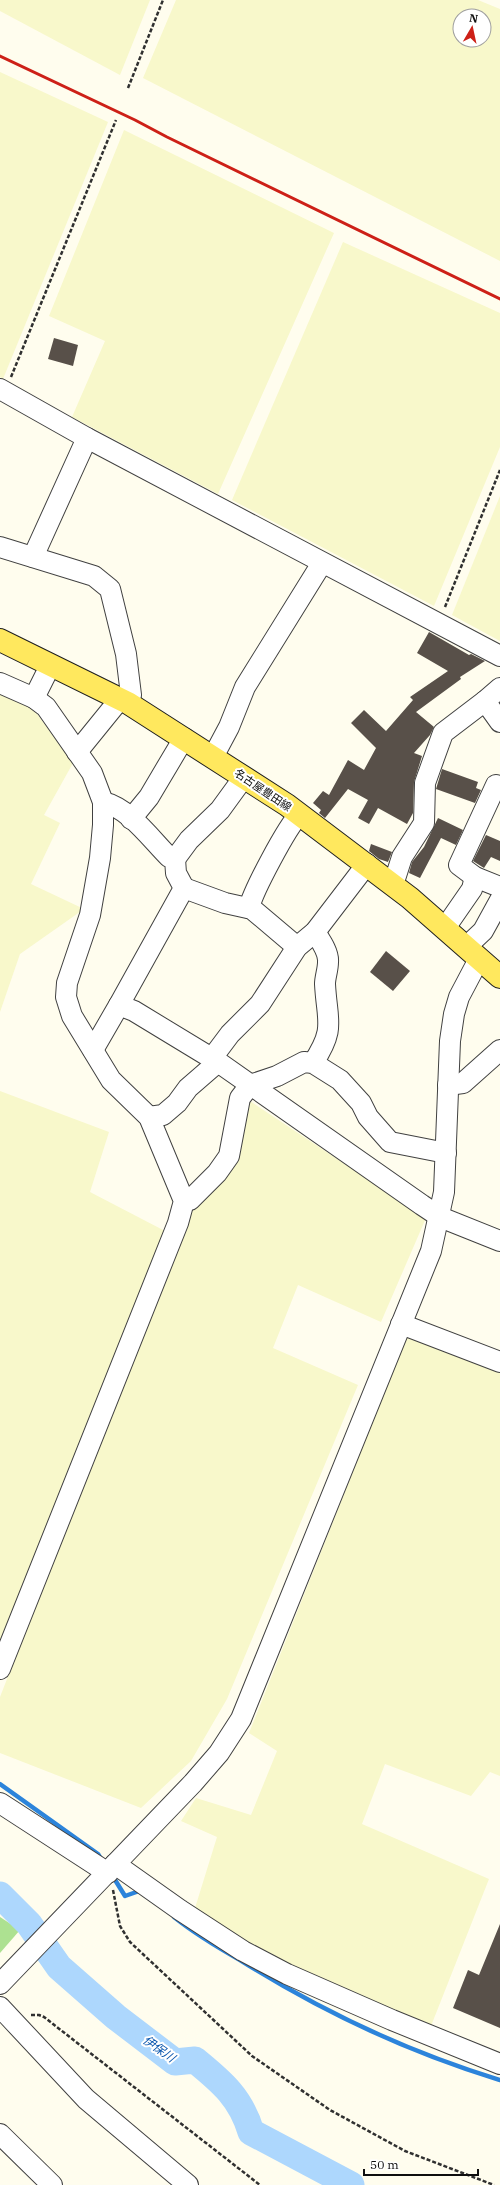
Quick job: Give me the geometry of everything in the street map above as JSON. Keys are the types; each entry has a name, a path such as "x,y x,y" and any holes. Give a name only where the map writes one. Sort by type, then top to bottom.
{"main road":[{"name":"名古屋豊田線","path":"0,640 50,666 124,701 184,738 300,815 393,885 445,928 500,977"}],"street":[{"path":"2,393 500,656"},
{"path":"33,557 87,438"},
{"path":"0,547 94,576 110,589 126,654 131,695 77,752"},
{"path":"213,757 229,727 245,687 322,563"},
{"path":"34,698 50,666"},
{"path":"0,683 34,698 46,707 92,773 102,802 103,825 100,858 90,915 69,976 66,997 72,1016 111,1080 149,1117 166,1162 184,1201 178,1223 0,1669"},
{"path":"393,885 402,857 424,823 425,782 443,733 500,688"},
{"path":"485,701 500,722"},
{"path":"131,820 149,797 184,738"},
{"path":"244,778 220,810 189,840 175,858 176,873 184,888 225,903 249,908 297,947"},
{"path":"496,785 459,865 475,877 500,887"},
{"path":"102,802 112,804 131,820 169,857 175,858"},
{"path":"249,908 293,821 300,815"},
{"path":"149,1117 163,1115 177,1103 188,1088 215,1060 230,1034 260,1004 297,947 315,932 367,864"},
{"path":"445,928 472,889 475,877"},
{"path":"93,1050 184,888"},
{"path":"5,1979 143,1837 193,1783 219,1753 241,1719 431,1251 440,1216 444,1192 450,1041 454,1014 473,953 500,900"},
{"path":"313,1063 323,1048 329,1032 325,982 329,961 322,943 315,932"},
{"path":"119,1005 134,1011 215,1060 440,1216 500,1241"},
{"path":"448,1086 463,1083 500,1050"},
{"path":"184,1201 190,1200 217,1173 229,1156 240,1098 250,1085 277,1076 304,1062 313,1063 340,1080 361,1103 368,1117 382,1136 390,1142 446,1153"},
{"path":"401,1324 500,1362"},
{"path":"0,1803 106,1874 180,1910 243,1951 287,1974 392,2020 500,2064"},
{"path":"0,2007 86,2099 178,2182"},
{"path":"0,2134 52,2185"}],"path":[{"path":"128,88 163,0"},
{"path":"2,393 116,120"},
{"path":"437,623 444,611 500,470"},
{"path":"106,1874 114,1891 120,1926 130,1942 252,2056 330,2110 405,2152 494,2185"},
{"path":"18,2026 33,2014 44,2017 260,2185"}],"green space":[{"path":"0,0 150,0 120,75 0,11"},
{"path":"176,0 478,0 500,9 500,261 143,78"},
{"path":"0,72 108,122 3,379 0,377"},
{"path":"124,130 334,233 218,494 72,417 105,341 49,316"},
{"path":"343,242 500,313 500,447 434,606 232,500"},
{"path":"500,496 500,641 452,615"},
{"path":"0,694 32,707 73,763 44,815 60,823 31,884 84,909 20,954 0,1012"},
{"path":"0,1091 109,1132 90,1192 165,1231 0,1652"},
{"path":"247,1099 426,1218 381,1322 298,1285 273,1348 358,1385 227,1699 191,1761 141,1808 0,1753 0,1697 189,1211 229,1173 238,1161"},
{"path":"408,1333 500,1370 500,1776 490,1772 471,1796 385,1764 362,1824 489,1879 431,2026 313,1978 230,1934 195,1908 217,1837 181,1821 196,1798 251,1815 277,1751 249,1733"},
{"path":"0,1917 20,1930 0,1953"}],"building":[{"path":"54,338 78,345 73,366 48,359"},
{"path":"429,632 469,655 471,654 485,661 460,677 461,679 416,712 434,727 430,735 414,753 422,756 414,782 413,813 407,824 378,808 369,824 358,818 368,800 348,789 325,818 319,813 321,810 313,803 323,791 329,795 348,760 364,770 376,748 351,723 364,710 386,731 413,700 410,697 448,671 417,653"},
{"path":"442,769 478,782 476,788 481,790 475,803 436,789"},
{"path":"438,818 463,830 456,845 441,838 420,878 409,873 412,862 424,847"},
{"path":"486,835 500,841 500,861 491,857 484,868 473,861"},
{"path":"371,844 392,852 388,862 379,859 369,851"},
{"path":"386,951 410,971 393,991 370,972"},
{"path":"500,1924 500,2028 453,2008 468,1970 479,1975"}],"waterway":[{"path":"0,1784 98,1854 101,1859"},
{"path":"112,1875 125,1896 142,1890"},
{"name":"伊保川","path":"0,1895 29,1924 59,1967 116,2017 175,2062 195,2060 222,2083 242,2110 251,2132 351,2185"},
{"path":"174,1917 223,1950 271,1979 334,2013 366,2029 432,2057 500,2080"}],"railway":[{"path":"0,56 135,120 500,299"}]}
